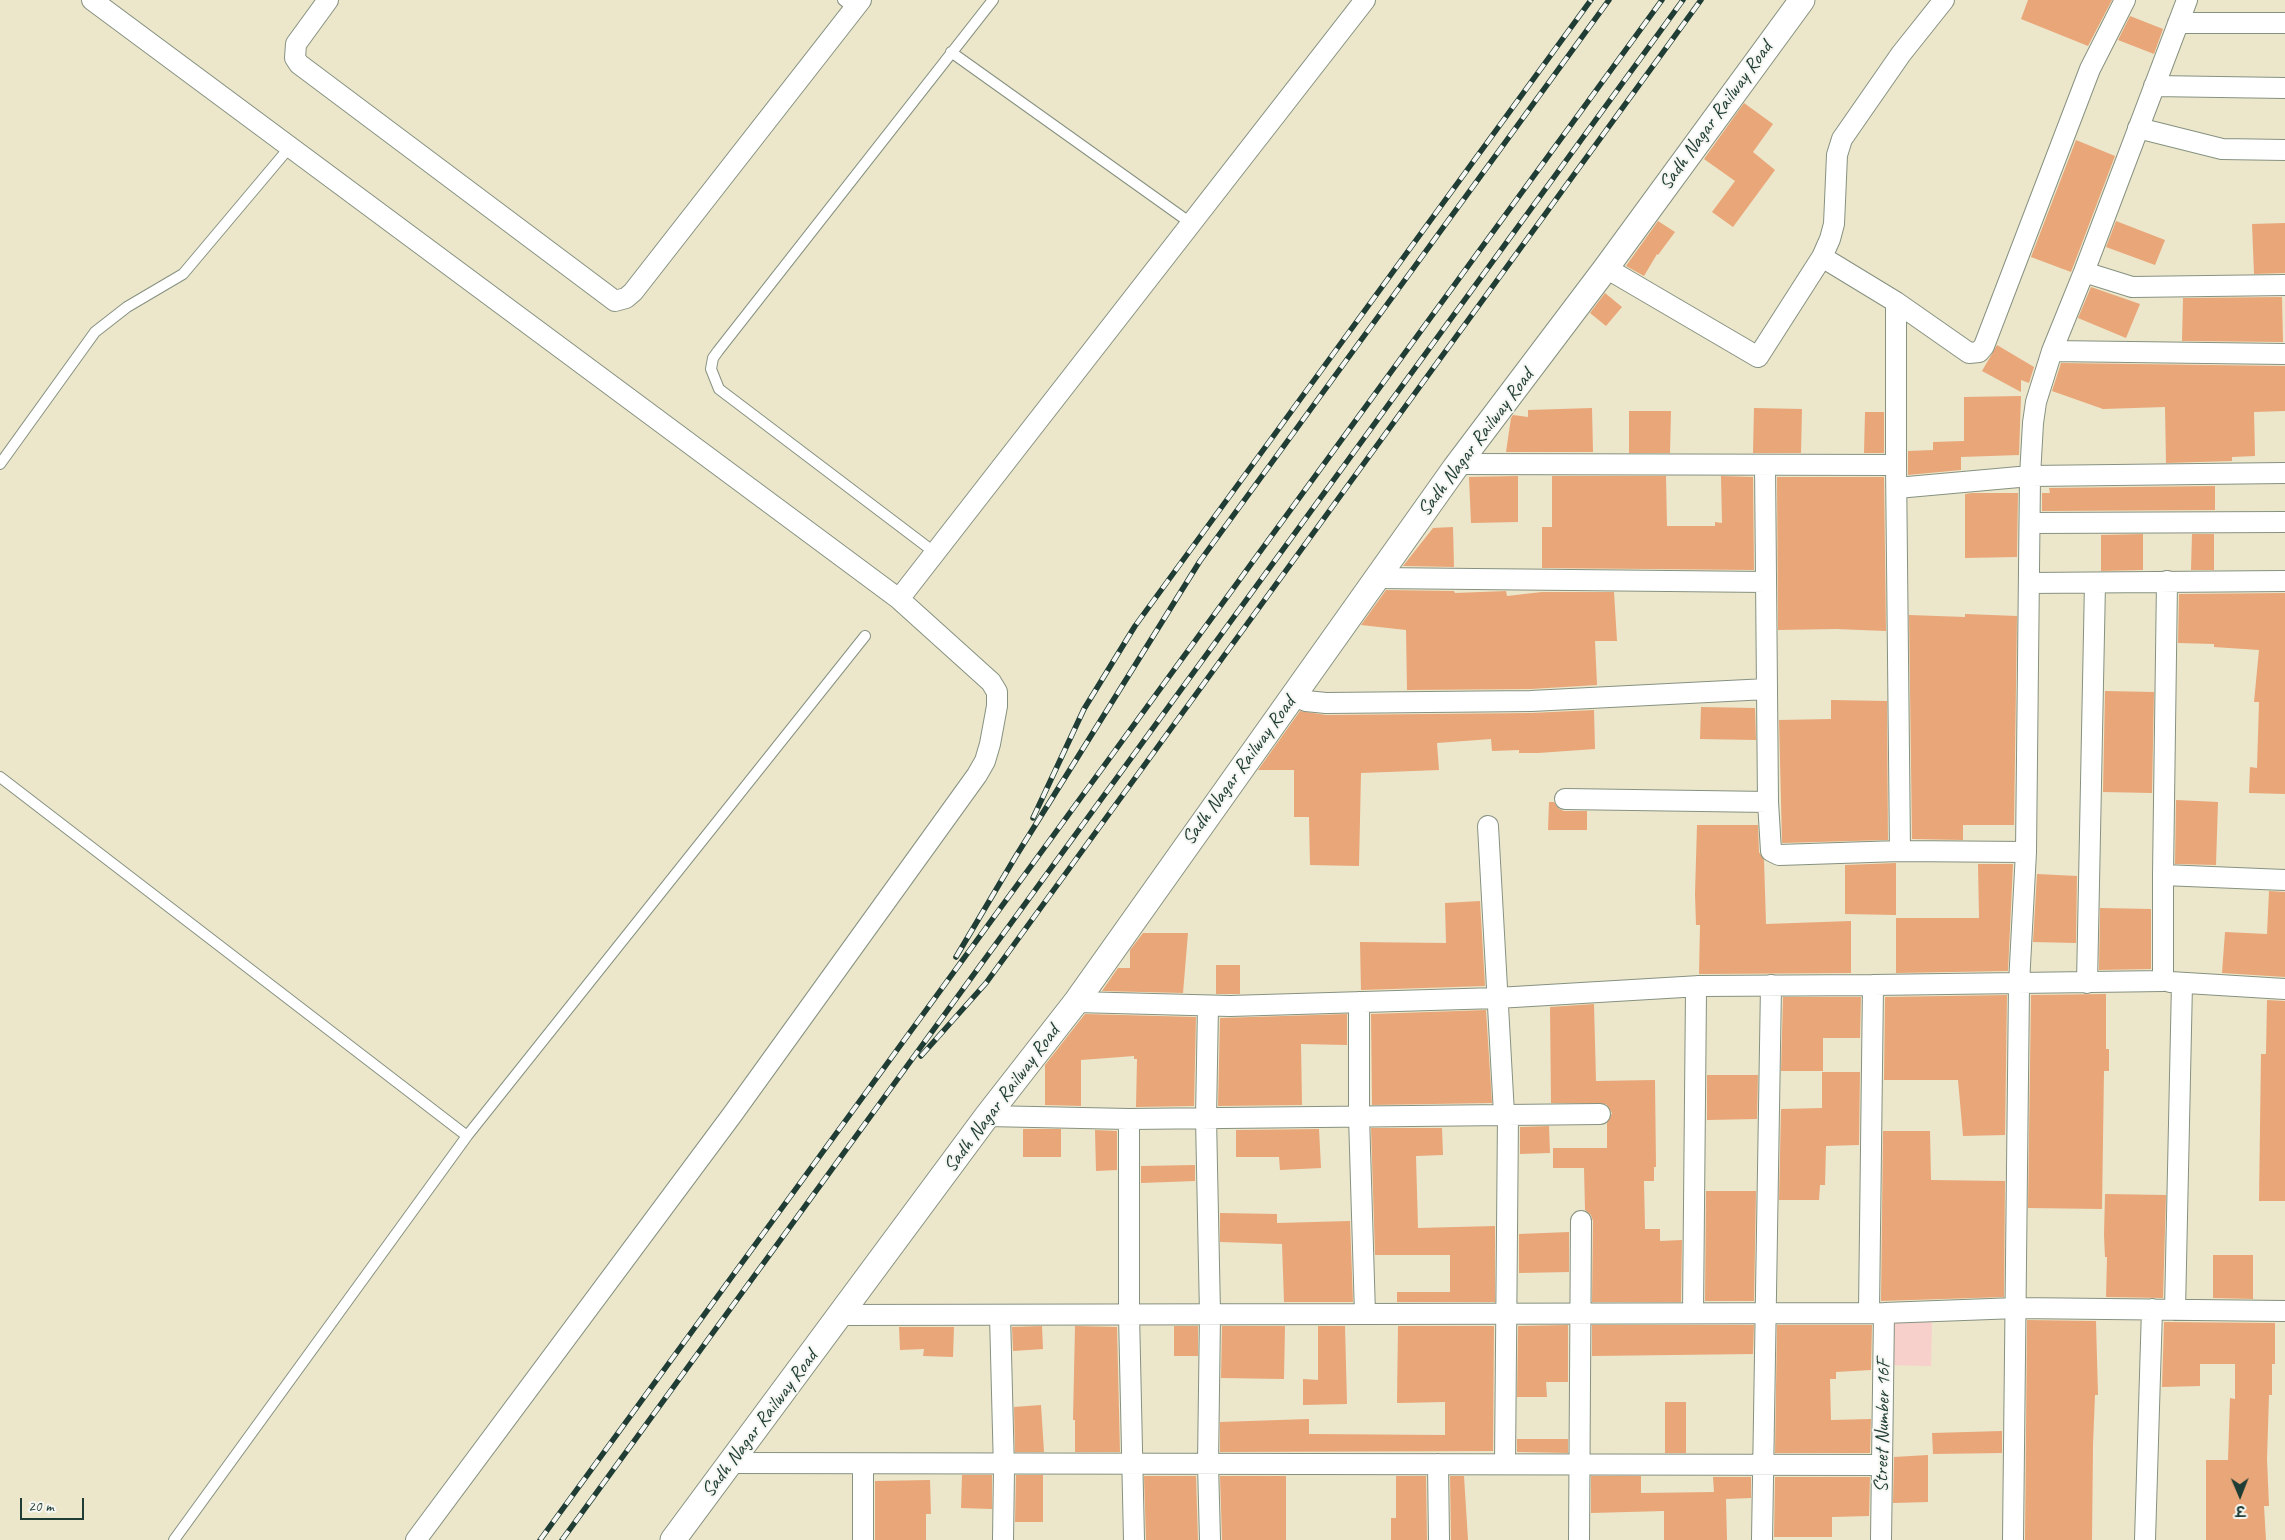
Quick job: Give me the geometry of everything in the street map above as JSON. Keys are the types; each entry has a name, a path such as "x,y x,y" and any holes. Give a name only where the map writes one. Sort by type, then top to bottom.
{"street":[{"path":"92,0 288,148 899,599 994,688 998,706 985,762 732,1114 416,1540"},
{"path":"328,0 296,44 295,58 299,64 614,301 626,298 632,292 853,3"},
{"path":"899,599 1365,0"},
{"name":"Sadh Nagar Railway Road","path":"673,1540 842,1315 987,1116 1076,1002 1458,464 1606,268 1802,0"},
{"path":"1606,268 1758,357 1822,257 1830,239 1834,224 1836,155 1842,139 1901,54 1944,0"},
{"path":"1822,257 1896,302 1969,353 1979,352 1984,346 2090,69 2125,0"},
{"path":"2013,1540 2019,984 2026,852 2030,476 2036,402 2052,351 2084,272 2187,0"},
{"path":"2178,23 2285,23"},
{"path":"2154,86 2285,88"},
{"path":"2138,128 2213,147 2240,150 2285,150"},
{"path":"2084,272 2132,287 2285,285"},
{"path":"1896,302 1900,851"},
{"path":"2052,351 2285,354"},
{"path":"1458,464 1896,465"},
{"path":"1765,465 1768,802 1770,846 1774,854 1900,851 2026,852"},
{"path":"1897,488 2030,476 2285,473"},
{"path":"2030,522 2285,522"},
{"path":"1377,578 1766,582"},
{"path":"2167,581 2163,875 2172,982 2175,1310"},
{"path":"2029,583 2285,581"},
{"path":"2087,983 2095,583"},
{"path":"1293,696 1306,701 1326,703 1531,701 1767,689"},
{"path":"1565,799 1768,802"},
{"path":"1488,826 1497,998 1506,1114 1505,1464"},
{"path":"2163,875 2285,879"},
{"path":"1076,1002 1208,1006 1497,998 1698,986 1771,985 2172,982 2285,990"},
{"path":"1762,1540 1768,1312 1771,985"},
{"name":"Street Number 16F","path":"1873,985 1876,1312 1882,1465 1881,1540"},
{"path":"1692,1313 1696,991 1698,986"},
{"path":"1359,1002 1359,1116 1366,1314"},
{"path":"1208,1006 1206,1118 1210,1314 1208,1464 1210,1540"},
{"path":"987,1116 1129,1119 1600,1114"},
{"path":"1129,1119 1129,1314 1134,1540"},
{"path":"1579,1540 1581,1464 1579,1313 1581,1221"},
{"path":"842,1315 1876,1312 2017,1308 2285,1311"},
{"path":"2145,1540 2152,1309"},
{"path":"1000,1315 1004,1464 1003,1540"},
{"path":"731,1463 1882,1465"},
{"path":"863,1464 863,1540"},
{"path":"1438,1464 1440,1540"}],"lane":[{"path":"934,552 719,389 711,369 713,358 718,351 993,0"},
{"path":"951,52 1192,224"},
{"path":"0,464 95,332 127,307 183,274 288,148"},
{"path":"174,1540 466,1136 865,636"},
{"path":"0,777 466,1136"}],"shaded area":[{"path":"1888,1316 1932,1317 1931,1366 1886,1365"}],"building":[{"path":"2028,0 2112,0 2088,46 2021,19"},
{"path":"2130,16 2163,29 2154,54 2118,40"},
{"path":"1744,103 1773,124 1753,152 1775,170 1733,227 1712,212 1735,181 1704,159"},
{"path":"2076,140 2115,156 2071,272 2031,257"},
{"path":"1658,221 1675,232 1657,254 1644,276 1626,266"},
{"path":"2116,221 2165,240 2155,265 2106,247"},
{"path":"2285,223 2285,273 2254,274 2252,224"},
{"path":"2091,287 2140,304 2126,338 2078,318"},
{"path":"1605,293 1622,307 1606,326 1590,313"},
{"path":"2282,297 2283,342 2182,341 2183,298"},
{"path":"1997,345 2034,367 2029,383 2021,380 2021,392 1982,371"},
{"path":"2061,363 2285,366 2285,411 2254,412 2255,456 2232,457 2232,461 2166,463 2165,407 2103,409 2052,391"},
{"path":"2021,396 2019,455 1961,457 1961,470 1908,475 1908,451 1933,450 1933,442 1964,441 1964,397"},
{"path":"1592,408 1593,452 1506,452 1513,415 1528,417 1528,410"},
{"path":"1754,408 1802,409 1801,453 1753,453"},
{"path":"1629,411 1671,411 1670,453 1629,453"},
{"path":"1865,412 1884,412 1884,453 1864,453"},
{"path":"1518,476 1518,522 1471,523 1469,477"},
{"path":"1552,476 1666,476 1667,526 1715,526 1715,522 1722,523 1721,476 1753,477 1754,570 1542,568 1542,527 1552,527"},
{"path":"1777,477 1884,477 1886,631 1836,629 1778,630"},
{"path":"2215,486 2215,510 2042,511 2042,493 2050,493 2049,488"},
{"path":"2018,493 2017,557 1965,558 1965,494"},
{"path":"1453,527 1454,567 1403,566 1433,528"},
{"path":"2143,534 2143,570 2101,571 2101,535"},
{"path":"2192,534 2214,534 2214,570 2191,570"},
{"path":"1386,590 1454,591 1455,593 1506,591 1507,596 1542,592 1614,592 1617,641 1595,641 1597,685 1531,689 1407,690 1406,630 1361,625"},
{"path":"2285,593 2285,794 2249,793 2250,767 2257,768 2259,702 2254,702 2259,650 2214,647 2214,644 2178,643 2179,594"},
{"path":"1965,614 2017,616 2014,825 1963,825 1963,840 1912,839 1909,615 1965,617"},
{"path":"2105,691 2154,692 2152,793 2103,792"},
{"path":"1831,700 1887,701 1888,840 1782,843 1779,720 1831,719"},
{"path":"1701,707 1755,708 1756,740 1700,739"},
{"path":"1594,710 1595,749 1519,753 1519,750 1492,751 1491,739 1437,743 1439,770 1361,773 1359,866 1310,865 1309,817 1294,817 1294,770 1258,770 1300,711 1326,715 1531,713"},
{"path":"2176,800 2218,802 2216,865 2175,864"},
{"path":"1549,802 1554,802 1559,809 1564,811 1587,811 1587,830 1548,830"},
{"path":"1697,825 1758,825 1759,852 1764,860 1766,924 1851,921 1851,973 1699,974 1700,925 1696,925 1695,894"},
{"path":"1896,863 1896,915 1845,914 1845,865"},
{"path":"1978,864 2013,864 2008,971 1896,973 1896,918 1979,918"},
{"path":"2037,874 2077,876 2076,943 2033,942"},
{"path":"2269,891 2285,892 2285,977 2222,973 2225,932 2267,934"},
{"path":"1480,901 1485,986 1361,990 1360,942 1446,943 1445,903"},
{"path":"2100,908 2151,909 2151,969 2099,970"},
{"path":"1143,933 1188,933 1183,993 1102,991 1118,968 1130,968 1130,950"},
{"path":"1216,965 1240,965 1240,994 1216,994"},
{"path":"2106,994 2106,1049 2109,1049 2109,1071 2104,1071 2102,1209 2028,1208 2031,995"},
{"path":"2007,995 2005,1135 1963,1136 1958,1080 1884,1080 1885,997"},
{"path":"1783,997 1861,997 1860,1038 1823,1038 1823,1071 1781,1071"},
{"path":"2267,1000 2285,1001 2285,1201 2259,1201 2261,1054 2266,1054"},
{"path":"1594,1004 1596,1081 1655,1080 1656,1167 1654,1167 1654,1181 1644,1181 1645,1229 1660,1229 1660,1241 1682,1240 1681,1302 1592,1302 1593,1221 1591,1215 1585,1210 1584,1168 1553,1168 1553,1148 1607,1148 1607,1123 1612,1113 1606,1104 1551,1103 1550,1007"},
{"path":"1486,1010 1492,1103 1372,1105 1371,1014"},
{"path":"1085,1014 1196,1017 1194,1106 1136,1107 1137,1059 1134,1059 1134,1056 1081,1060 1081,1106 1045,1105 1045,1065"},
{"path":"1347,1014 1347,1045 1301,1044 1302,1105 1218,1106 1220,1018"},
{"path":"1822,1072 1860,1072 1859,1145 1826,1146 1825,1185 1820,1185 1819,1200 1779,1200 1781,1109 1822,1108"},
{"path":"1707,1075 1758,1075 1757,1119 1707,1120"},
{"path":"1549,1126 1550,1153 1520,1154 1520,1127"},
{"path":"1371,1128 1442,1128 1443,1155 1416,1156 1418,1228 1495,1226 1495,1302 1397,1302 1397,1292 1450,1292 1450,1255 1375,1255"},
{"path":"1023,1129 1061,1129 1061,1157 1023,1157"},
{"path":"1319,1129 1321,1168 1280,1170 1279,1157 1236,1157 1236,1130"},
{"path":"1095,1130 1117,1131 1117,1170 1096,1171"},
{"path":"1883,1131 1930,1131 1931,1180 2005,1181 2004,1297 1881,1301"},
{"path":"1195,1165 1195,1181 1141,1183 1141,1166"},
{"path":"1706,1191 1756,1191 1754,1301 1705,1301"},
{"path":"2105,1194 2166,1195 2163,1298 2106,1297"},
{"path":"1220,1213 1277,1214 1277,1223 1350,1221 1353,1302 1284,1302 1282,1244 1220,1242"},
{"path":"1569,1232 1569,1272 1519,1273 1519,1234"},
{"path":"2213,1255 2253,1255 2253,1299 2213,1298"},
{"path":"2027,1320 2096,1321 2098,1395 2095,1395 2092,1540 2025,1540"},
{"path":"2164,1322 2275,1323 2275,1364 2272,1364 2272,1395 2269,1395 2267,1459 2269,1506 2264,1506 2266,1540 2206,1540 2206,1460 2228,1460 2230,1398 2235,1399 2235,1364 2200,1364 2200,1386 2162,1387"},
{"path":"1568,1325 1568,1382 1546,1382 1547,1397 1517,1397 1518,1326"},
{"path":"1592,1325 1754,1325 1753,1354 1592,1356"},
{"path":"1777,1325 1872,1325 1871,1370 1836,1372 1836,1379 1830,1379 1831,1420 1871,1419 1870,1453 1775,1453"},
{"path":"1042,1326 1043,1349 1013,1351 1012,1327"},
{"path":"1075,1326 1117,1327 1120,1452 1075,1452 1075,1420 1073,1420"},
{"path":"1174,1326 1198,1326 1198,1356 1174,1356"},
{"path":"1222,1326 1285,1326 1284,1379 1221,1378"},
{"path":"1318,1326 1345,1326 1347,1404 1303,1405 1303,1379 1318,1380"},
{"path":"1398,1326 1494,1326 1493,1451 1220,1452 1220,1422 1309,1419 1309,1434 1445,1435 1445,1402 1397,1403"},
{"path":"899,1327 954,1327 953,1357 923,1356 924,1349 900,1350"},
{"path":"1665,1402 1686,1402 1686,1453 1665,1453"},
{"path":"1041,1405 1044,1452 1015,1452 1014,1407"},
{"path":"2002,1431 2002,1453 1933,1454 1932,1433"},
{"path":"1517,1439 1568,1439 1568,1453 1517,1452"},
{"path":"1928,1455 1928,1502 1893,1503 1894,1457"},
{"path":"962,1475 992,1475 992,1509 961,1508"},
{"path":"1016,1475 1043,1475 1043,1522 1015,1522"},
{"path":"1144,1476 1196,1476 1198,1540 1146,1540"},
{"path":"1220,1476 1286,1476 1286,1540 1222,1540"},
{"path":"1396,1476 1426,1476 1427,1540 1391,1540 1391,1518 1396,1518"},
{"path":"1450,1476 1464,1476 1468,1540 1451,1540"},
{"path":"1591,1476 1641,1476 1641,1493 1714,1492 1713,1477 1751,1477 1751,1498 1726,1499 1727,1540 1664,1540 1664,1511 1591,1513"},
{"path":"1775,1477 1870,1477 1869,1516 1832,1517 1832,1537 1774,1537"},
{"path":"930,1480 931,1514 926,1514 926,1540 875,1540 875,1481"}],"railway":[{"path":"1033,818 1084,709 1135,626 1591,0"},
{"path":"956,957 1016,856 1200,561 1609,0"},
{"path":"540,1540 1662,0"},
{"path":"562,1540 1683,0"},
{"path":"921,1056 986,983 1701,0"}]}
